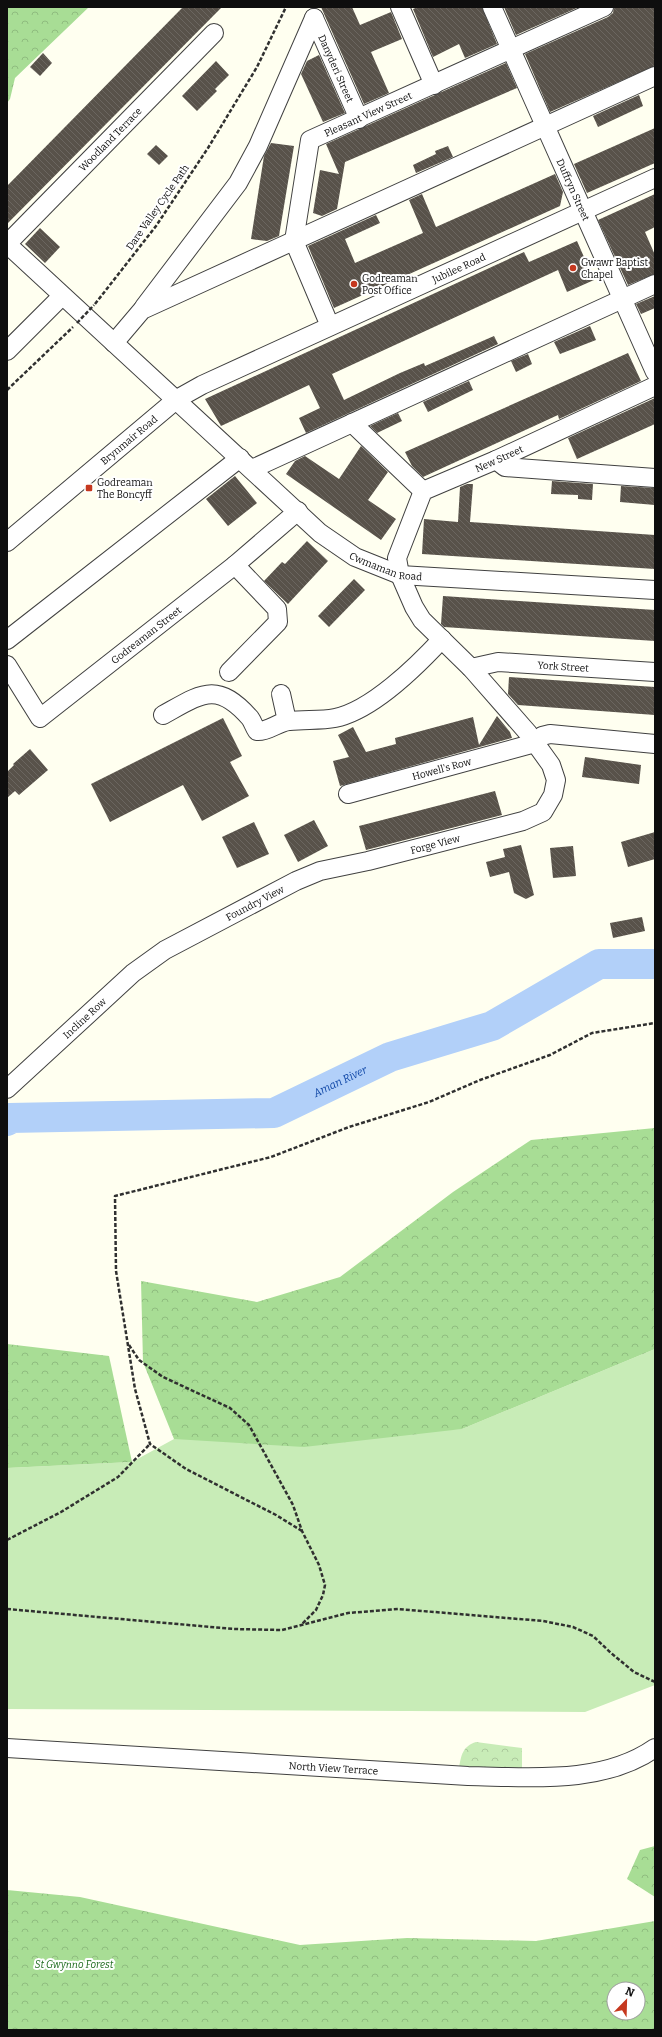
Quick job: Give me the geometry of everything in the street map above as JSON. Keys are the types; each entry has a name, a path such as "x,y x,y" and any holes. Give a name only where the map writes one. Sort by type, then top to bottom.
{"street":[{"path":"400,7 434,85"},
{"name":"Duffryn Street","path":"492,7 581,211 655,372"},
{"name":"Pleasant View Street","path":"294,240 310,140 511,50 586,11 604,7"},
{"name":"Danyderi Street","path":"142,310 238,183 258,146 314,18 359,119"},
{"name":"Woodland Terrace","path":"177,399 62,296 7,244 214,34"},
{"path":"114,343 142,310 655,76"},
{"name":"Jubilee Road","path":"177,399 202,385 655,178"},
{"path":"294,240 330,326"},
{"path":"7,640 246,463 352,423 655,284"},
{"path":"7,351 62,296"},
{"name":"New Street","path":"423,491 496,460 655,386"},
{"name":"Cwmaman Road","path":"177,399 320,533 355,557 400,574 655,590"},
{"name":"Brynmair Road","path":"7,542 177,399"},
{"path":"352,423 423,491 397,558 400,574"},
{"path":"496,460 505,467 655,478"},
{"name":"Godreaman Street","path":"7,665 40,718 235,565 298,511"},
{"path":"229,672 278,622 277,609 235,565"},
{"name":"Forge View","path":"348,864 368,861 523,821 543,812 553,795 556,780 551,765 535,743 471,668 422,620 414,607 400,574"},
{"path":"163,715 191,699 212,693 230,699 235,703 251,720 258,731 288,721 335,718 349,714 368,705 429,653 442,639"},
{"name":"York Street","path":"471,668 498,662 655,672"},
{"path":"281,694 288,721"},
{"name":"Howell's Row","path":"348,794 535,743 542,736 550,734 655,744"},
{"name":"Foundry View","path":"165,950 296,881 320,871 348,864"},
{"name":"Incline Row","path":"7,1089 133,973 165,950"},
{"name":"North View Terrace","path":"7,1748 468,1776 536,1777 585,1775 640,1758 655,1748"}],"path":[{"name":"Dare Valley Cycle Path","path":"7,390 94,306 156,226 208,148 257,67 286,7"},
{"path":"302,1531 276,1515 186,1469 150,1444 135,1390 116,1271 115,1196 271,1157 350,1127 429,1102 480,1080 550,1055 592,1033 655,1023"},
{"path":"127,1343 139,1360 164,1377 230,1408 248,1424 293,1504 302,1531 319,1565 325,1585 323,1595 316,1610 302,1625"},
{"path":"7,1540 61,1512 118,1477 150,1444"},
{"path":"7,1609 234,1629 282,1630 348,1613 398,1609 543,1621 573,1627 593,1636 634,1672 655,1682"}],"green space":[{"path":"7,7 89,7 15,78 10,99 7,103"},
{"path":"655,1128 655,1349 462,1429 304,1447 174,1439 143,1362 141,1281 257,1302 340,1277 453,1192 531,1140"},
{"path":"7,1344 109,1356 132,1462 7,1468"},
{"path":"655,1349 655,1685 585,1712 7,1709 7,1468 132,1462 174,1439 462,1429"},
{"path":"476,1742 522,1748 522,1769 459,1768 463,1752 468,1746"},
{"path":"655,1846 655,1897 627,1879 640,1850"},
{"name":"St Gwynno Forest","path":"7,1890 80,1897 300,1945 407,1938 536,1941 655,1921 655,2030 7,2030"}],"building":[{"path":"183,7 222,7 7,224 7,186"},
{"path":"321,7 352,7 360,25 391,12 402,39 371,52 389,93 364,104"},
{"path":"418,7 482,7 497,44 465,58 459,44 433,57 413,9"},
{"path":"504,7 579,7 516,35"},
{"path":"614,7 655,7 655,66 550,112 525,54 608,17 613,13"},
{"path":"43,53 52,63 40,76 30,67"},
{"path":"319,55 345,113 323,122 301,74 307,61"},
{"path":"216,61 229,75 215,89 217,91 197,111 182,96"},
{"path":"506,63 517,88 345,162 337,209 322,216 313,213 320,170 339,174 326,144"},
{"path":"639,95 643,106 598,127 593,116"},
{"path":"655,128 655,163 587,193 574,164"},
{"path":"271,143 294,146 279,236 267,241 251,239 264,156"},
{"path":"156,145 168,156 159,165 147,154"},
{"path":"448,146 453,157 416,173 413,165 436,154 435,151"},
{"path":"555,174 563,192 560,206 334,308 308,246 376,215 380,223 345,239 355,263 423,233 409,200 422,194 436,227"},
{"path":"655,194 655,227 645,232 655,255 655,274 628,285 598,220"},
{"path":"40,228 60,247 45,263 25,244"},
{"path":"577,241 594,280 567,292 558,270 332,374 344,400 400,373 424,363 425,366 494,336 498,344 306,433 299,418 320,408 309,385 221,426 205,399 524,252 529,262"},
{"path":"655,296 655,308 641,314 636,304"},
{"path":"590,326 596,340 560,354 554,342"},
{"path":"628,353 641,381 559,419 558,415 423,477 412,466 405,452"},
{"path":"528,354 532,364 516,372 511,361"},
{"path":"469,381 473,390 428,412 423,402"},
{"path":"655,398 655,424 577,459 568,438"},
{"path":"398,413 402,421 377,433 370,426"},
{"path":"361,446 388,472 368,500 396,519 381,540 286,474 295,461 305,456 339,479"},
{"path":"235,476 257,503 228,526 206,499"},
{"path":"552,481 593,484 592,500 578,499 578,495 551,494"},
{"path":"467,484 473,484 470,522 655,535 655,569 422,554 424,519 458,522 460,487"},
{"path":"621,486 655,488 655,505 620,502"},
{"path":"307,541 328,561 288,604 264,581 282,562 285,564"},
{"path":"354,579 365,590 329,627 318,616"},
{"path":"443,596 655,610 655,641 444,627 441,624"},
{"path":"509,677 655,687 655,715 518,705 508,694"},
{"path":"497,716 510,732 512,738 340,786 333,761 349,757 338,735 353,727 366,752 396,744 395,738 473,717 479,745"},
{"path":"223,718 242,756 230,762 249,796 202,821 183,785 110,822 91,784"},
{"path":"30,749 48,770 19,795 15,791 7,798 7,772 14,765 13,764"},
{"path":"585,757 641,765 639,784 582,777"},
{"path":"495,791 502,815 366,850 359,826"},
{"path":"314,820 328,846 298,862 284,835"},
{"path":"254,822 269,854 237,868 222,837"},
{"path":"655,832 655,859 628,867 621,842"},
{"path":"521,845 534,895 526,899 514,893 509,872 490,877 486,862 505,857 503,849"},
{"path":"573,846 576,876 553,878 550,848"},
{"path":"642,917 645,931 613,938 610,923"}],"waterway":[{"name":"Aman River","path":"7,1121 9,1118 274,1113 390,1057 492,1026 599,964 655,964"}],"place":[{"name":"Gwawr Baptist Chapel","path":"573,268"},
{"name":"Godreaman Post Office","path":"354,284"},
{"name":"Godreaman The Boncyff","path":"89,488"}]}
